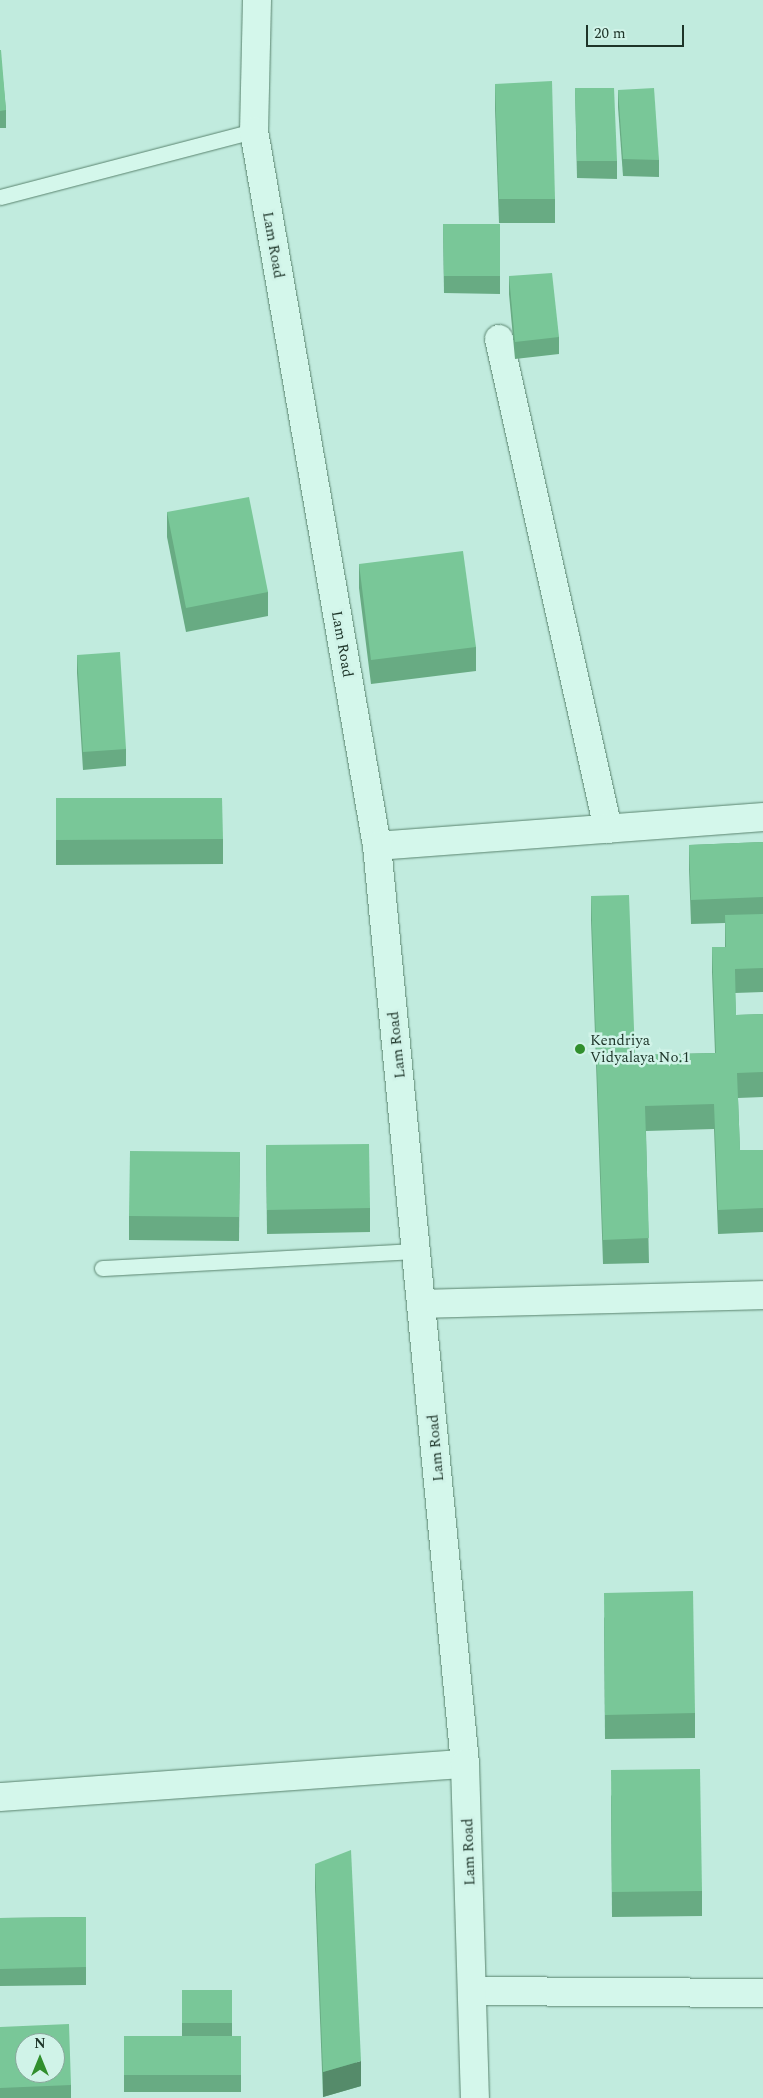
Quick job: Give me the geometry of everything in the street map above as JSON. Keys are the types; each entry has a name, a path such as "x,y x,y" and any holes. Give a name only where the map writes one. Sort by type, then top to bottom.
{"main road":[{"name":"Lam Road","path":"257,0 254,131 377,846 423,1304 466,1764 474,1991 475,2098"},
{"path":"499,339 608,829"},
{"path":"377,846 763,817"},
{"path":"423,1304 763,1295"},
{"path":"0,1797 466,1764"},
{"path":"474,1991 763,1993"}],"lane":[{"path":"0,197 254,131"},
{"path":"102,1268 417,1251"}],"building":[{"path":"0,50 6,110 0,111"},
{"path":"552,81 555,199 499,199 495,84"},
{"path":"575,88 614,88 617,161 577,161"},
{"path":"654,88 659,160 623,159 618,90"},
{"path":"443,224 500,224 500,276 444,276"},
{"path":"552,273 559,337 515,342 509,276"},
{"path":"249,497 268,592 186,608 167,512"},
{"path":"463,551 476,647 371,660 359,564"},
{"path":"120,652 126,749 83,752 77,655"},
{"path":"56,798 222,798 223,839 56,840"},
{"path":"763,842 763,897 691,900 689,845"},
{"path":"629,895 635,1055 716,1053 712,947 726,947 725,915 763,914 763,968 735,969 736,1015 763,1014 763,1072 737,1073 740,1150 763,1150 763,1208 718,1210 714,1104 645,1106 649,1238 603,1240 591,896"},
{"path":"369,1144 370,1208 267,1210 266,1145"},
{"path":"130,1151 240,1152 239,1217 129,1216"},
{"path":"693,1591 695,1713 605,1715 604,1593"},
{"path":"700,1769 702,1891 612,1892 611,1770"},
{"path":"351,1850 361,2061 323,2072 315,1864"},
{"path":"86,1917 86,1967 0,1969 0,1918"},
{"path":"182,1990 232,1990 232,2023 182,2023"},
{"path":"69,2024 71,2085 0,2088 0,2027"},
{"path":"124,2036 241,2036 241,2075 124,2075"}],"place":[{"name":"Kendriya Vidyalaya No.1","path":"580,1049"}]}
